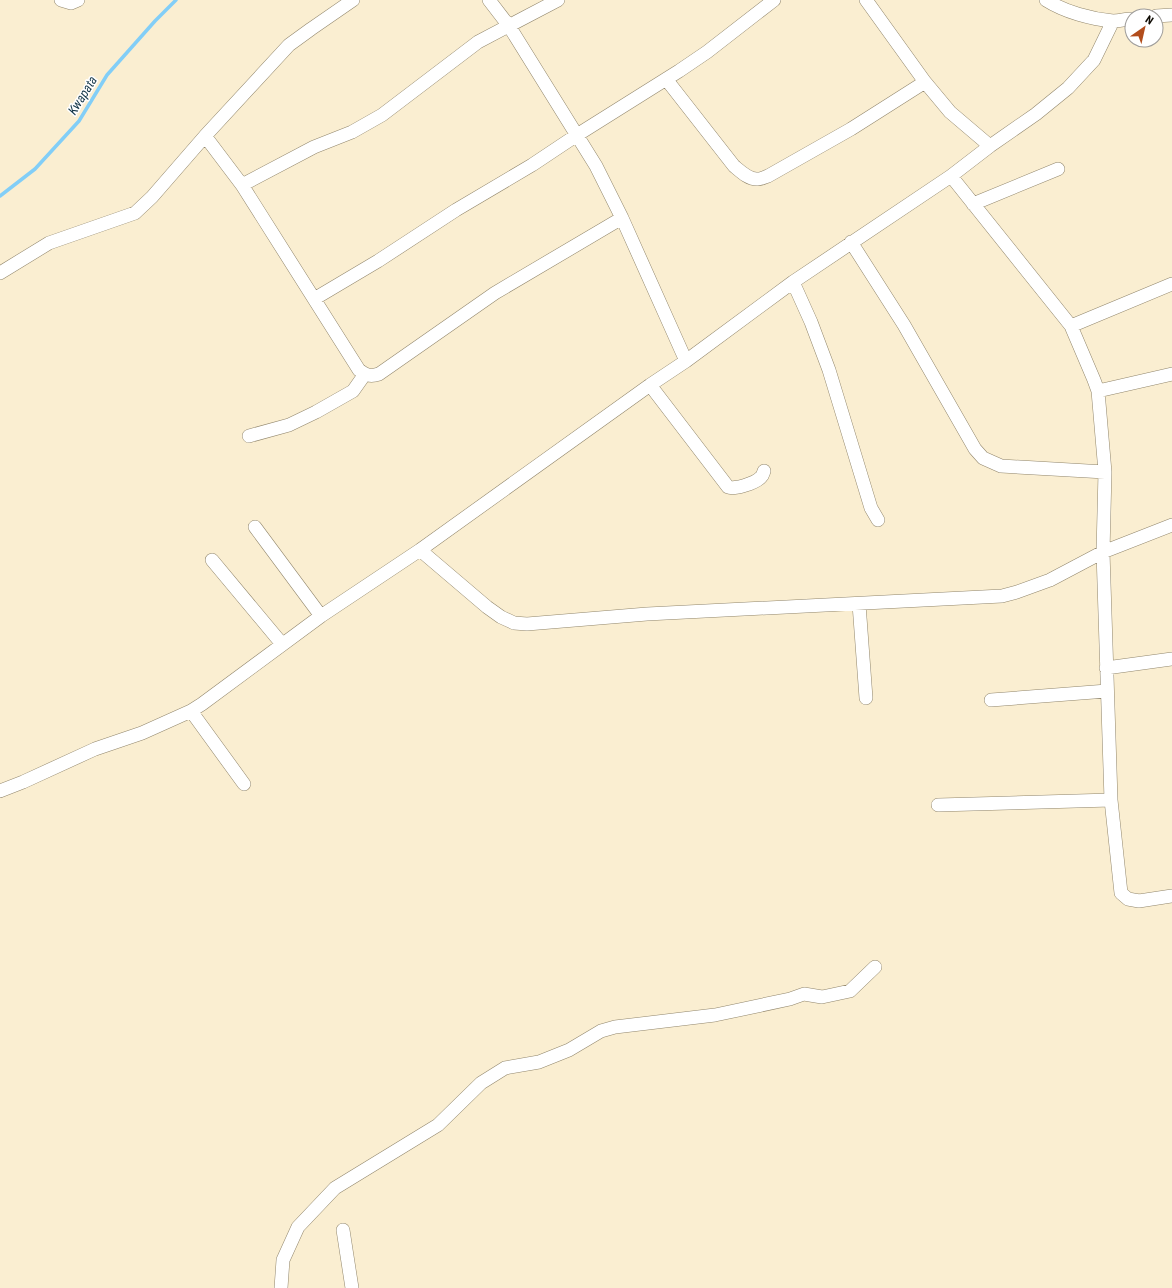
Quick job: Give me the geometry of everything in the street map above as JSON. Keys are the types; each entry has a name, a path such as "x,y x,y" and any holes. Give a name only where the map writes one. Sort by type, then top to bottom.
{"street":[{"path":"61,0 71,3 78,0"},
{"path":"0,273 49,243 135,213 152,197 205,136 290,45 353,0"},
{"path":"489,0 508,26 596,166 622,218 686,361"},
{"path":"242,185 314,147 352,132 382,115 478,42 558,0"},
{"path":"314,299 378,261 475,198 532,165 666,79 707,52 774,0"},
{"path":"866,0 925,82 950,112 990,146"},
{"path":"1046,0 1053,5 1085,16 1113,21 1124,20"},
{"path":"0,791 95,749 142,733 191,711 321,616 420,550 650,385 686,361 793,282 951,176 990,146 1036,114 1068,88 1094,60 1113,21"},
{"path":"666,79 734,166 747,176 758,180 768,176 851,129 925,82"},
{"path":"205,136 242,185 359,370 365,374 373,376 495,293 622,218"},
{"path":"973,204 1058,168"},
{"path":"951,176 1071,326 1098,391 1105,472 1103,552 1111,800 1121,893 1128,899 1139,901 1172,896"},
{"path":"851,242 904,325 975,449 983,458 1001,466 1105,472"},
{"path":"793,282 811,322 829,370 869,502 878,520"},
{"path":"1071,326 1172,284"},
{"path":"249,436 289,425 316,412 353,391 365,374"},
{"path":"1098,391 1172,374"},
{"path":"650,385 728,487 736,488 757,480 761,478 764,471"},
{"path":"420,550 487,607 502,617 514,623 542,624 647,614 1002,596 1050,580 1103,552 1172,525"},
{"path":"255,527 321,616"},
{"path":"212,560 282,644"},
{"path":"859,604 866,698"},
{"path":"1106,668 1172,659"},
{"path":"991,700 1107,691"},
{"path":"191,711 244,784"},
{"path":"938,805 1111,800"},
{"path":"281,1288 282,1260 298,1227 335,1188 438,1125 481,1083 504,1068 539,1062 569,1050 602,1030 615,1027 715,1015 790,999 804,994 822,997 850,990 874,967"},
{"path":"343,1230 352,1288"}],"waterway":[{"name":"Kwapata","path":"0,196 35,169 79,121 107,75 155,21 176,0"}]}
